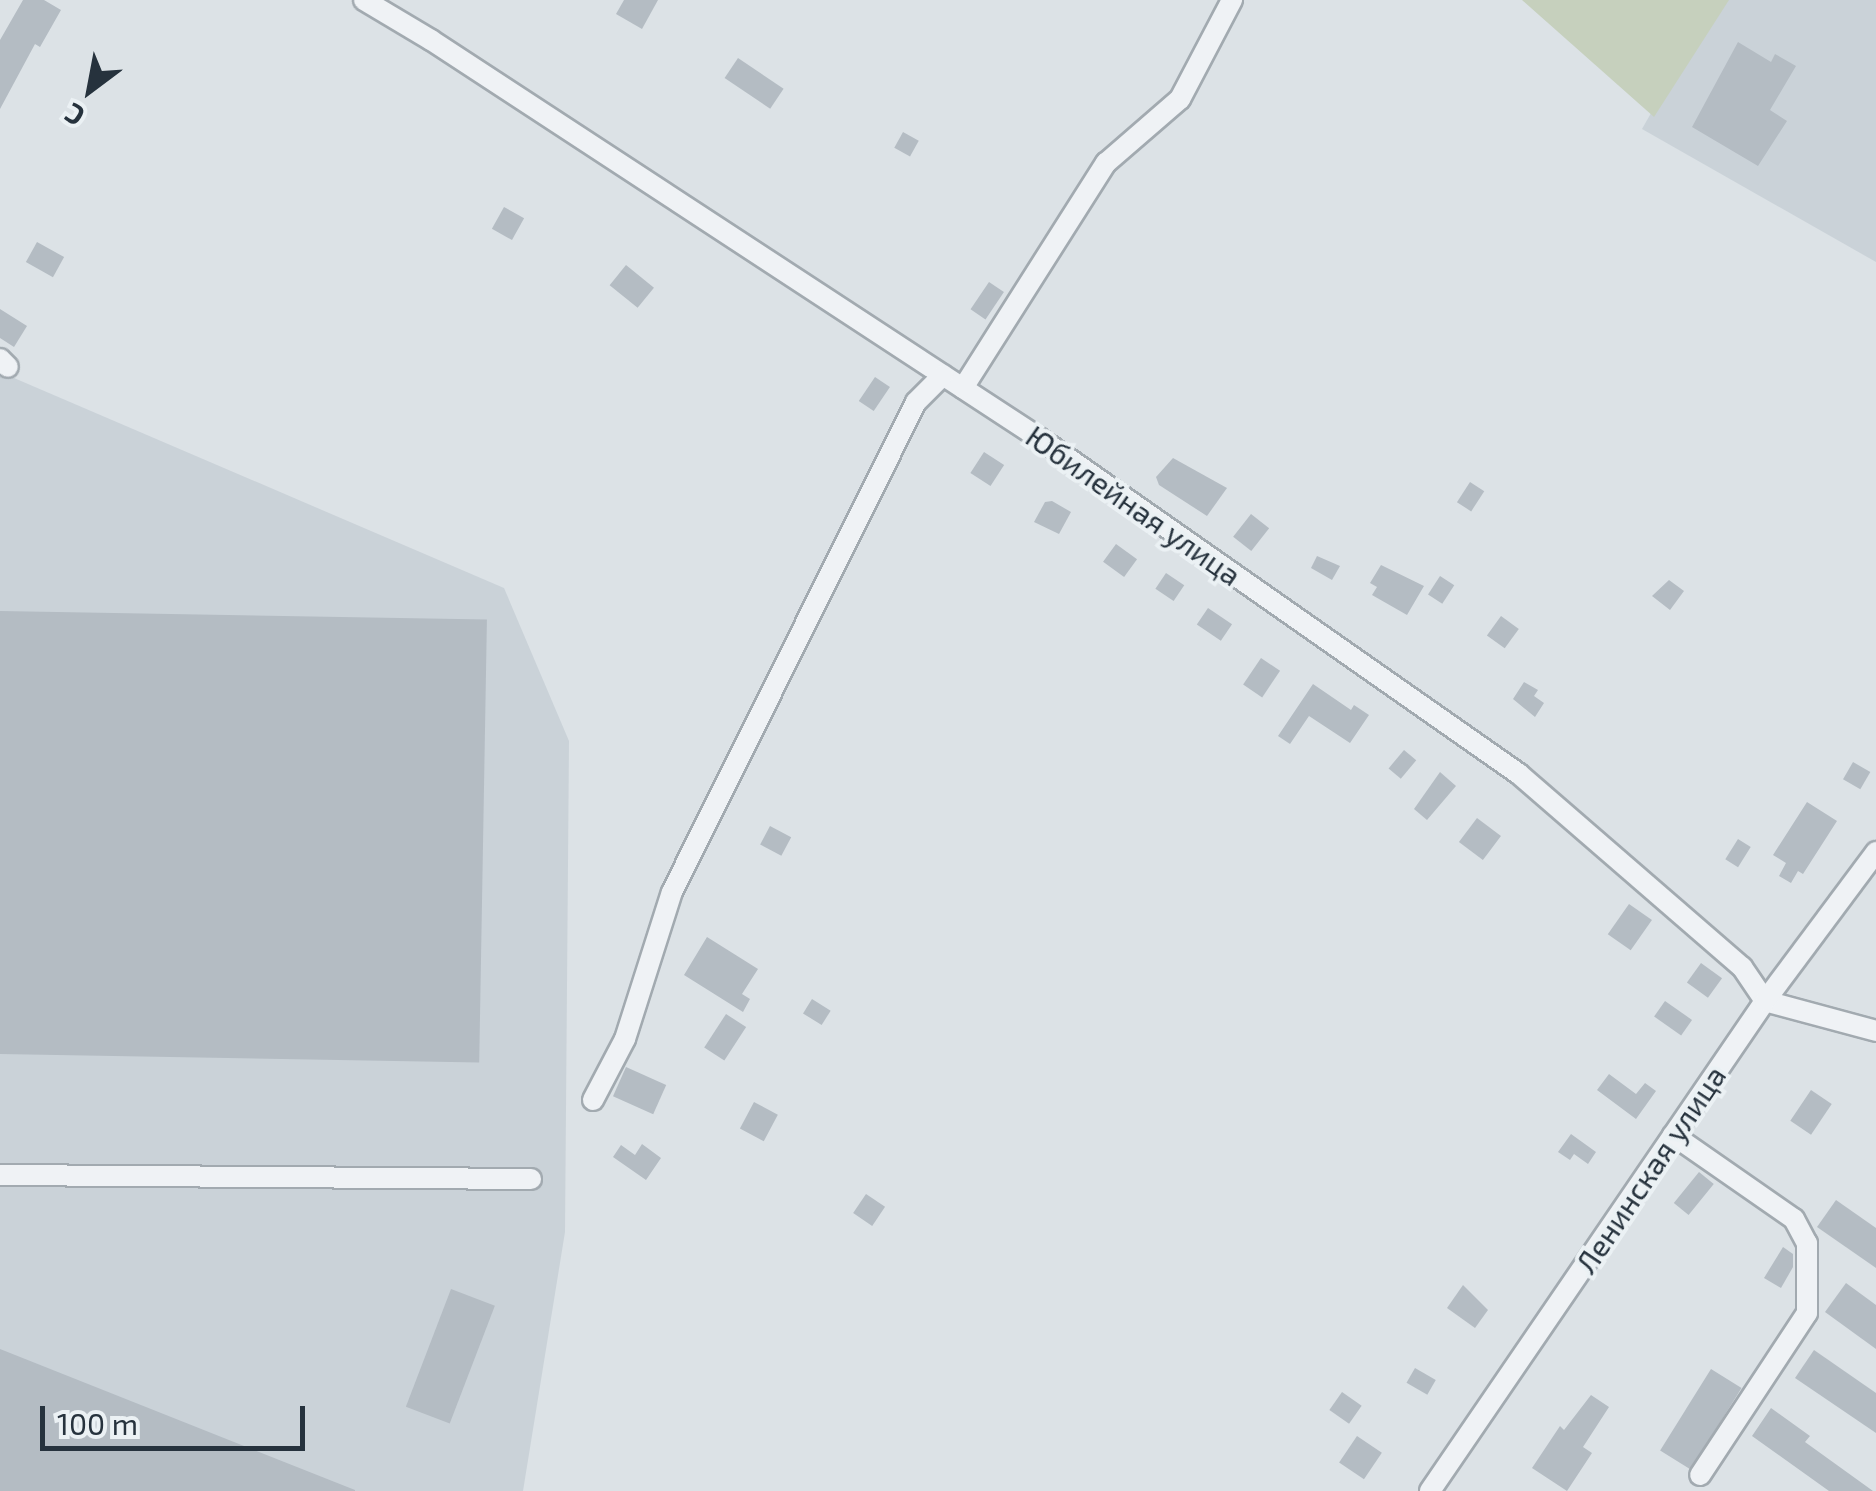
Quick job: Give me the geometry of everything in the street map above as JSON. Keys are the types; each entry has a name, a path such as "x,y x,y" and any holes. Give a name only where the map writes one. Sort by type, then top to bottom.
{"street":[{"name":"Юбилейная улица","path":"364,0 432,40 944,375 1519,774 1742,967 1765,1001"},
{"path":"963,388 1106,164 1180,99 1232,0"},
{"path":"593,1100 625,1039 672,892 916,402 944,375"},
{"name":"Ленинская улица","path":"1430,1491 1765,1001 1876,852"},
{"path":"1765,1001 1876,1031"},
{"path":"1674,1135 1794,1219 1807,1242 1807,1313 1700,1475"},
{"path":"0,1174 531,1179"}],"shaded area":[{"path":"1715,0 1876,0 1876,262 1642,129"},
{"path":"0,372 504,588 569,741 565,1232 523,1491 0,1491"}],"green space":[{"path":"1522,0 1729,0 1654,117"}],"building":[{"path":"23,0 44,0 61,10 40,47 35,44 0,109 0,40"},
{"path":"624,0 658,0 642,29 616,14"},
{"path":"1738,42 1771,62 1775,54 1796,66 1770,110 1787,121 1758,166 1692,127"},
{"path":"738,58 784,89 770,109 725,78"},
{"path":"903,132 919,141 910,156 894,148"},
{"path":"504,207 524,218 512,240 492,229"},
{"path":"37,242 64,257 53,277 26,262"},
{"path":"626,265 654,288 638,308 610,285"},
{"path":"989,282 1004,292 985,319 971,309"},
{"path":"0,309 27,326 14,347 0,338"},
{"path":"875,377 890,387 874,411 859,401"},
{"path":"984,452 1004,465 991,486 970,473"},
{"path":"1173,458 1227,488 1207,516 1159,485 1156,477"},
{"path":"1470,482 1484,491 1471,511 1457,502"},
{"path":"1052,501 1071,512 1059,534 1034,522 1045,502"},
{"path":"1251,514 1269,528 1251,551 1233,537"},
{"path":"1116,544 1137,559 1124,577 1103,562"},
{"path":"1317,556 1340,566 1332,580 1311,568"},
{"path":"1381,565 1424,586 1407,615 1372,595 1377,587 1370,583"},
{"path":"1166,573 1184,585 1174,601 1155,589"},
{"path":"1440,576 1454,585 1442,604 1428,594"},
{"path":"1669,580 1684,591 1670,610 1652,596"},
{"path":"1208,608 1232,624 1221,641 1197,625"},
{"path":"0,611 487,619 479,1062 0,1054"},
{"path":"1501,616 1519,629 1505,648 1487,635"},
{"path":"1261,658 1280,671 1262,697 1243,685"},
{"path":"1524,682 1538,690 1534,696 1544,703 1535,717 1513,699"},
{"path":"1313,684 1351,710 1354,705 1369,715 1350,743 1309,716 1290,744 1278,736"},
{"path":"1404,750 1416,760 1401,779 1389,768"},
{"path":"1853,762 1870,772 1860,789 1843,779"},
{"path":"1440,772 1456,786 1427,820 1414,809"},
{"path":"1807,802 1837,821 1803,874 1798,871 1791,883 1779,876 1786,863 1773,855"},
{"path":"1477,818 1501,836 1483,860 1459,842"},
{"path":"770,826 791,837 781,856 760,845"},
{"path":"1738,839 1751,847 1738,867 1725,859"},
{"path":"1629,904 1652,920 1631,950 1608,934"},
{"path":"707,937 758,969 742,994 750,999 743,1012 684,975"},
{"path":"1701,963 1722,978 1708,998 1687,982"},
{"path":"812,999 831,1011 822,1025 803,1013"},
{"path":"1665,1001 1692,1020 1681,1035 1654,1017"},
{"path":"726,1014 746,1027 724,1061 704,1048"},
{"path":"626,1067 666,1085 653,1114 613,1096"},
{"path":"1609,1074 1636,1094 1645,1083 1656,1091 1636,1119 1597,1090"},
{"path":"1811,1090 1832,1104 1811,1135 1790,1121"},
{"path":"754,1102 778,1115 764,1141 740,1128"},
{"path":"1571,1134 1596,1152 1588,1164 1574,1154 1570,1160 1558,1152"},
{"path":"642,1144 661,1158 646,1180 613,1157 621,1145 635,1155"},
{"path":"1699,1172 1714,1184 1689,1215 1674,1203"},
{"path":"866,1194 885,1207 872,1226 853,1213"},
{"path":"1836,1200 1876,1228 1876,1268 1817,1227"},
{"path":"1783,1247 1793,1254 1793,1267 1781,1288 1764,1278"},
{"path":"1846,1283 1876,1305 1876,1349 1825,1312"},
{"path":"1463,1285 1488,1310 1475,1328 1447,1308"},
{"path":"451,1289 495,1306 450,1423 406,1407"},
{"path":"0,1349 355,1490 355,1491 0,1491"},
{"path":"1814,1350 1876,1393 1876,1433 1795,1378"},
{"path":"1415,1368 1436,1380 1427,1395 1406,1383"},
{"path":"1711,1369 1742,1388 1691,1469 1660,1450"},
{"path":"1342,1392 1362,1406 1349,1424 1329,1410"},
{"path":"1591,1395 1609,1407 1583,1447 1592,1453 1567,1491 1532,1468 1560,1426 1564,1430"},
{"path":"1771,1408 1810,1436 1805,1442 1873,1491 1829,1491 1752,1436"},
{"path":"1357,1436 1382,1453 1364,1479 1339,1463"}]}
